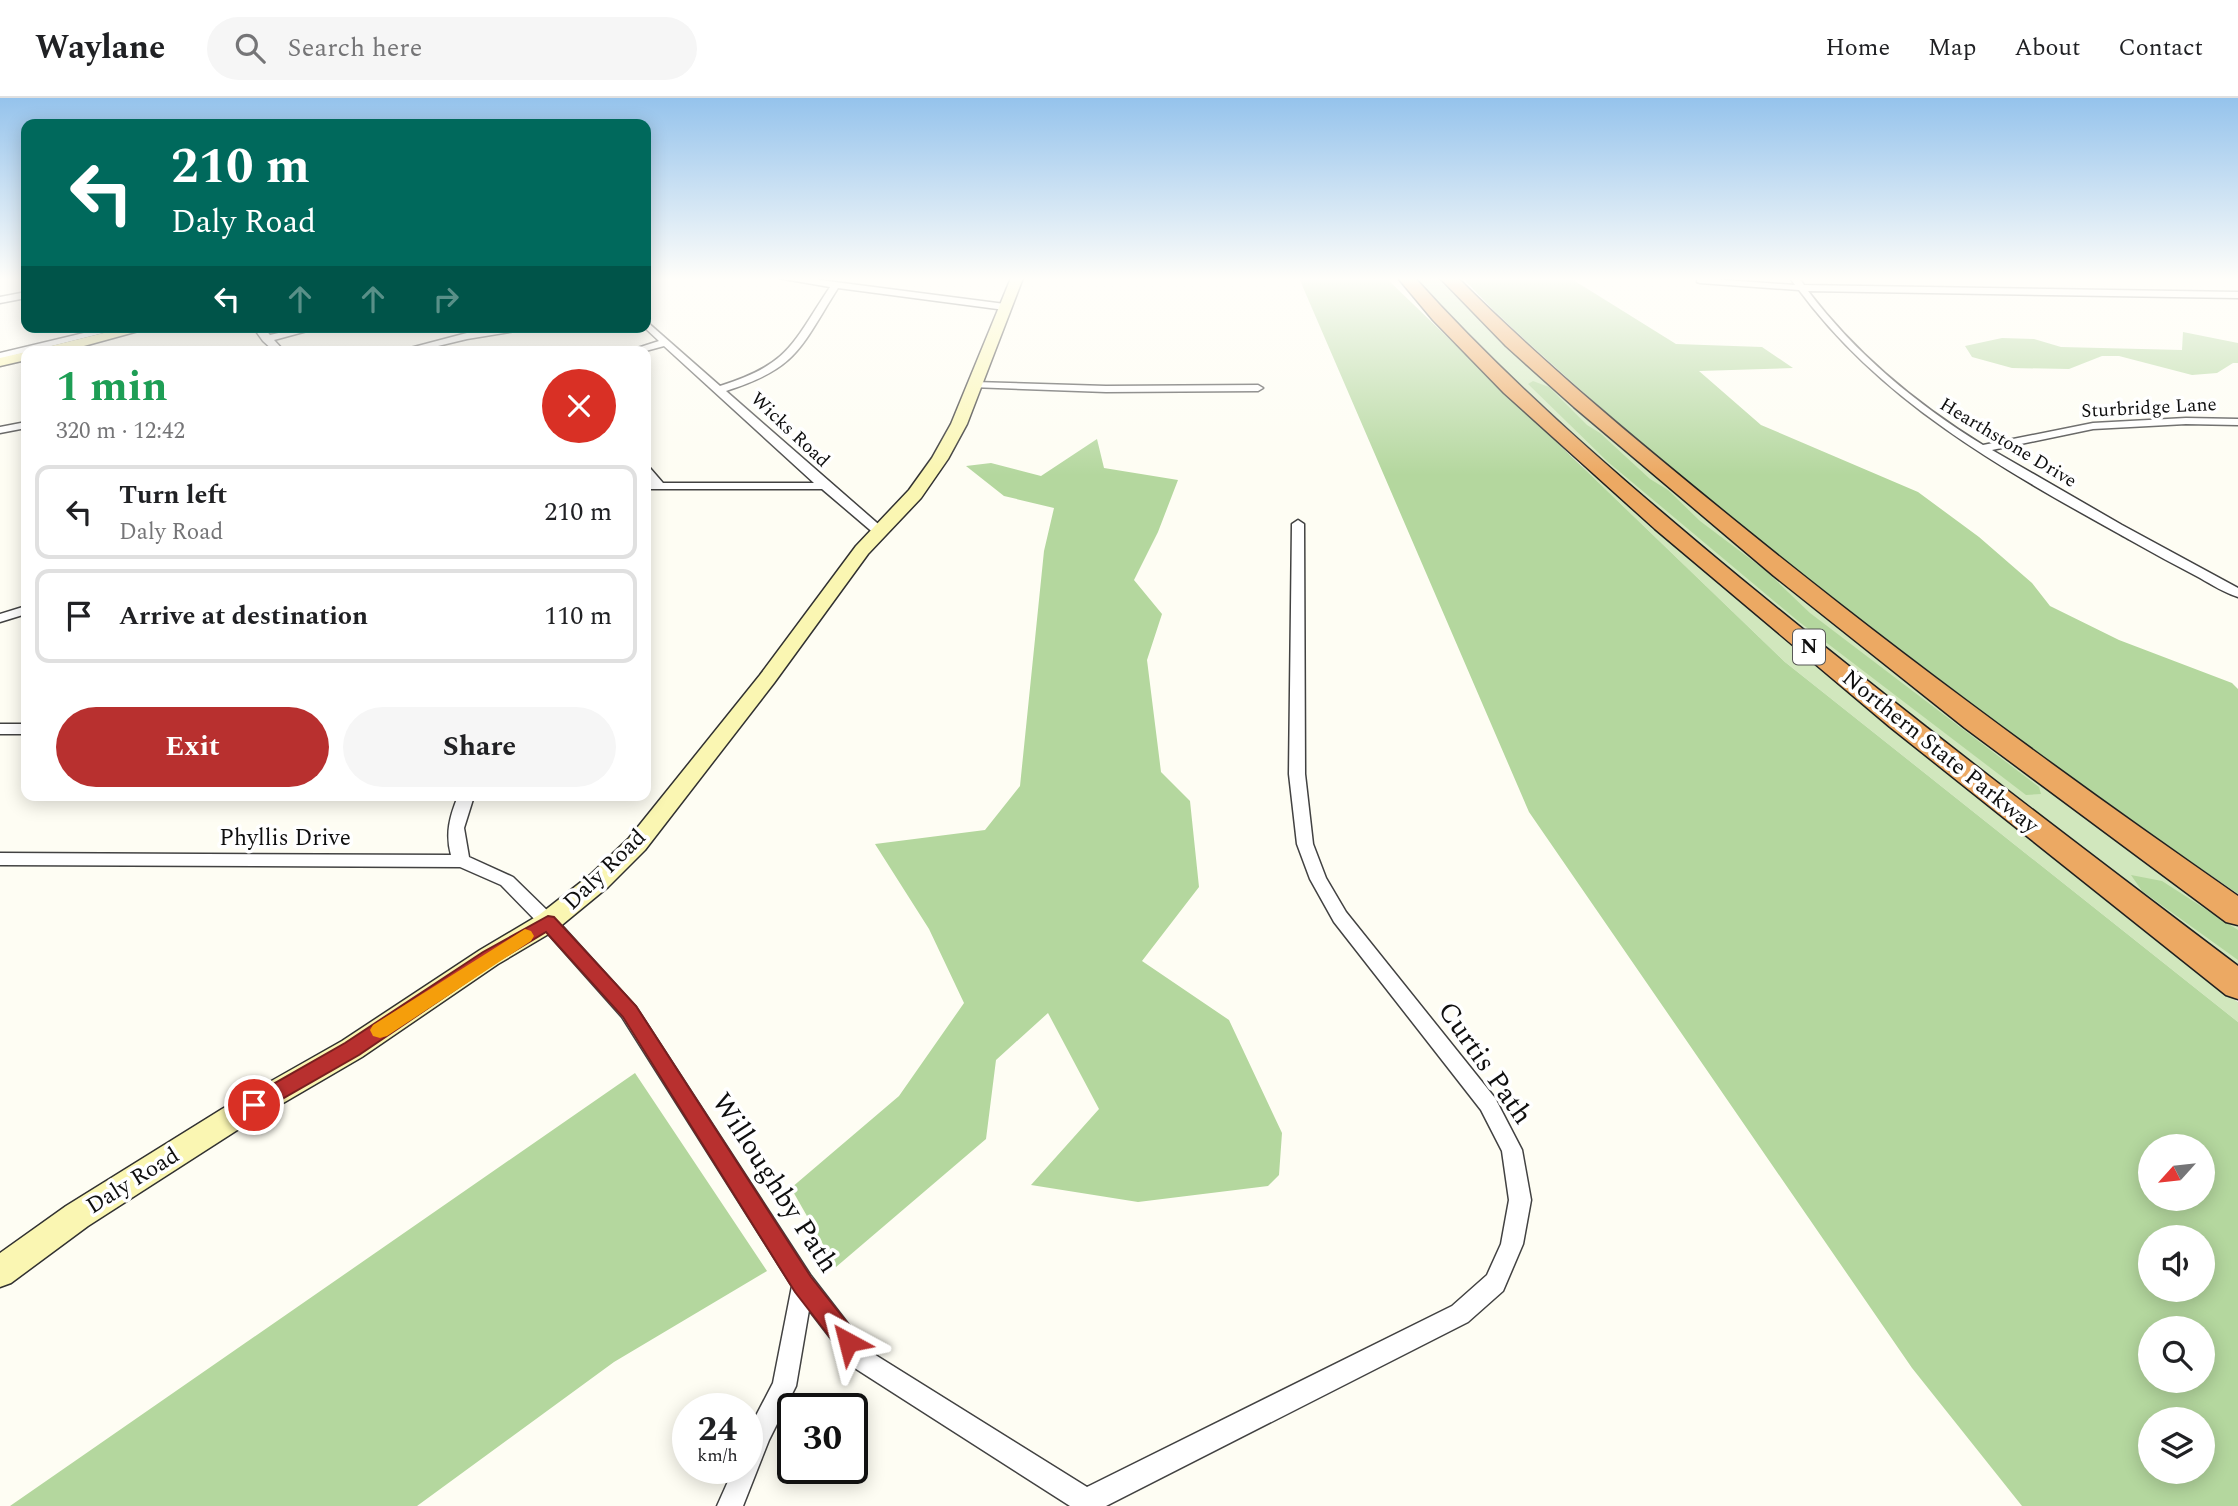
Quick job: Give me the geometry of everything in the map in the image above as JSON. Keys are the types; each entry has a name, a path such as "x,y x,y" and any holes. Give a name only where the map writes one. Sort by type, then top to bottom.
{"highway":[{"name":"Northern State Parkway","path":"1468,344 1527,401 1741,591 1983,787 2238,985"},
{"name":"Northern State Parkway","path":"1518,344 1582,403 1778,568 2006,744 2238,913"}],"street":[{"name":"Wicks Road","path":"669,344 825,486 880,532"},
{"path":"720,389 743,383 778,366 797,344"},
{"name":"Daly Road","path":"0,1272 88,1209 232,1118 352,1049 489,957 548,922 599,881 636,844 767,679 862,550 915,494 940,459 975,385 991,344"},
{"name":"Hearthstone Drive","path":"1849,344 1867,365 1916,406 1980,449 2135,539 2238,593"},
{"path":"0,356 21,351"},
{"path":"0,362 21,357"},
{"path":"975,385 1105,390 1258,388"},
{"name":"Sturbridge Lane","path":"1980,449 2094,426 2186,421 2238,422"},
{"path":"0,430 21,426"},
{"path":"651,476 659,485"},
{"path":"651,486 825,486"},
{"name":"Curtis Path","path":"1090,1503 1460,1314 1495,1283 1512,1244 1520,1200 1512,1150 1488,1104 1340,917 1318,879 1305,844 1297,774 1298,524"},
{"path":"0,618 21,612"},
{"path":"0,729 21,729"},
{"path":"462,861 454,842 457,820 464,801"},
{"name":"Phyllis Drive","path":"0,859 462,861 507,881 548,922"},
{"name":"Willoughby Path","path":"548,922 629,1012 803,1284 861,1359 1090,1503"},
{"path":"763,1428 784,1386 803,1284"},
{"path":"730,1506 740,1484"}],"green space":[{"path":"1327,344 1454,344 1785,662 2238,1022 2238,1506 2022,1506 1912,1368 1529,812"},
{"path":"1478,344 1515,344 1591,414 2238,918 2238,970 1808,633 1633,488 1520,387"},
{"path":"1529,344 1762,347 1793,368 1699,371 1761,425 1918,492 1979,537 2032,583 2050,606 2119,640 2232,683 2238,689 2238,894 2007,730 1894,645 1755,537"},
{"path":"2050,344 2061,347 2182,350 2182,344 2238,344 2238,363 2233,363 2217,373 2192,375 2119,356 2102,356 2069,369 2012,368 1972,357 1965,346"},
{"path":"1533,381 1549,387 1587,425 1600,433 1650,479 1668,490 1700,521 1765,570 1810,613 2039,787 2041,794 2026,795 1798,621 1608,462 1528,384"},
{"path":"1097,439 1104,468 1178,480 1158,532 1134,580 1162,614 1147,660 1161,772 1190,801 1199,887 1142,961 1229,1020 1282,1133 1279,1175 1268,1186 1138,1202 1031,1185 1099,1109 1048,1013 996,1060 986,1139 836,1267 791,1188 899,1096 964,1003 929,929 875,844 985,830 1020,786 1044,551 1054,508 1004,496 966,466 991,463 1041,476"},
{"path":"1576,461 2180,958 2238,1002 2238,1022 1785,662"},
{"path":"2131,875 2162,881 2238,930 2238,960 2142,891"},
{"path":"635,1073 767,1271 614,1362 417,1506 10,1506"}],"slow traffic":[{"path":"380,1030 525,936"}],"route":[{"path":"254,1105 352,1049 489,957 548,922 629,1012 803,1284 848,1342"}]}
